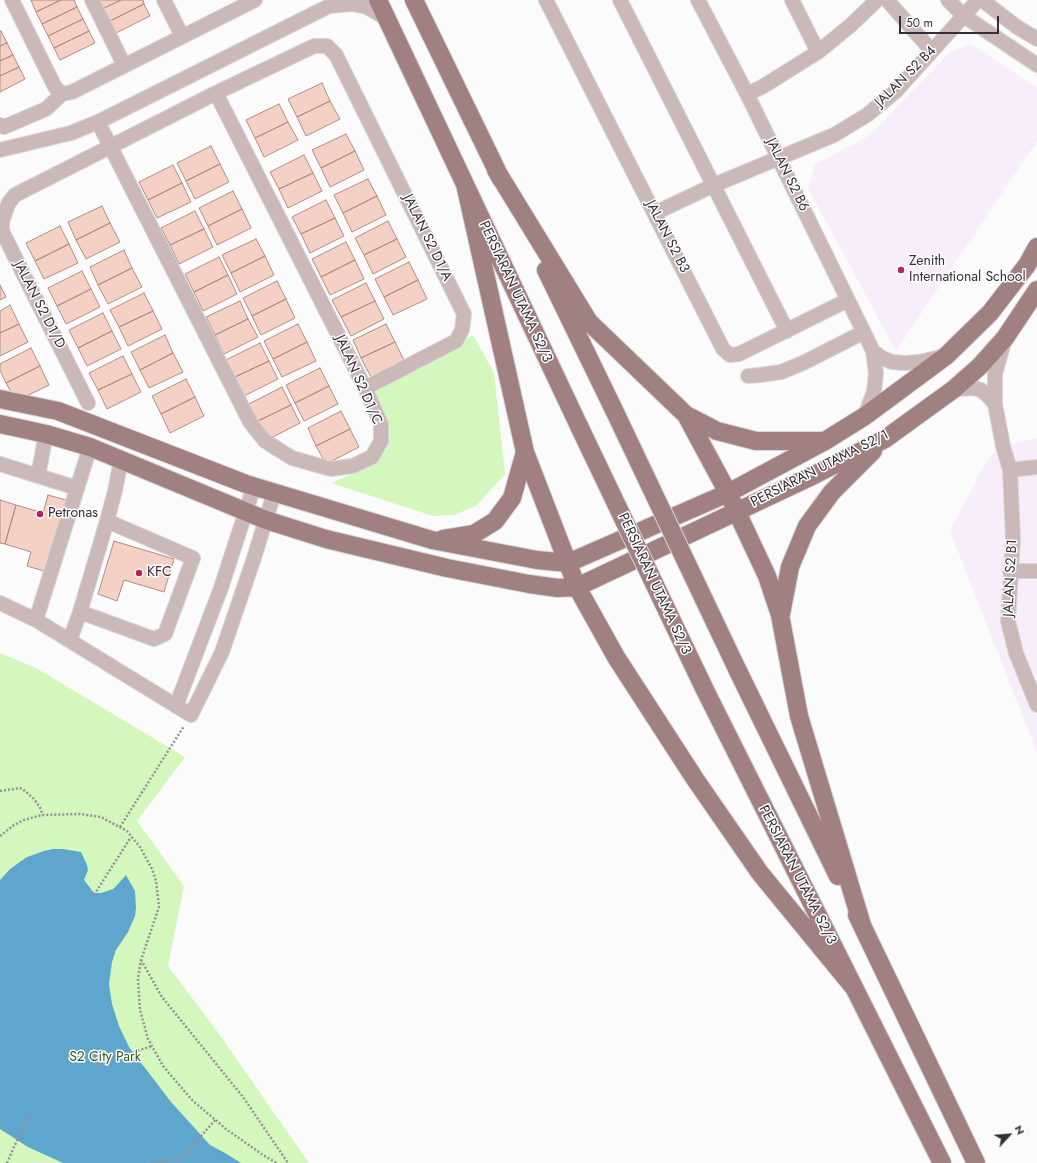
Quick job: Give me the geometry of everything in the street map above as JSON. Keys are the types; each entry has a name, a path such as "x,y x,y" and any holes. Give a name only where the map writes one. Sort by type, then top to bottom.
{"main road":[{"name":"PERSIARAN UTAMA S2/3","path":"378,0 705,690 942,1163"},
{"path":"414,0 614,410 738,671 977,1160"},
{"path":"496,170 589,322 686,415 717,431 756,441 825,441"},
{"path":"465,184 525,452 577,586 616,657 695,779 760,873 855,989"},
{"name":"PERSIARAN UTAMA S2/1","path":"568,563 728,493 825,441 865,416 946,356 990,313 1027,265 1037,247"},
{"name":"PERSIARAN UTAMA S2/1","path":"0,424 46,434 90,447 245,512 326,539 447,568 537,585 558,588 577,586 812,476 885,439 954,389 980,366 1005,338 1037,290"},
{"path":"0,399 58,411 274,493 432,540 537,560 568,563"},
{"path":"686,415 728,493 767,576 780,615 799,716 862,925"},
{"path":"780,615 790,566 807,526 832,492 885,439"},
{"path":"432,540 474,534 494,521 512,498 525,452"}],"street":[{"path":"12,0 55,87 62,94"},
{"path":"92,0 124,66"},
{"path":"164,0 182,36"},
{"name":"JALAN S2 B3","path":"546,0 723,349 730,355 739,354 848,300"},
{"path":"620,0 787,331"},
{"name":"JALAN S2 B6","path":"698,0 747,94 873,351 876,374 874,390 865,416"},
{"path":"792,0 818,52"},
{"path":"747,94 767,84 818,52 851,25 877,0"},
{"path":"887,0 932,51"},
{"path":"948,0 964,16 1037,65"},
{"name":"JALAN S2 B4","path":"655,213 714,185 834,135 867,115 896,92 978,0"},
{"path":"982,0 1017,27 1037,39"},
{"path":"0,126 4,127 46,109 62,94 72,92 248,2"},
{"path":"0,150 71,133 98,122 331,3 352,4 367,7 387,19"},
{"name":"JALAN S2 D1/D","path":"88,403 2,231 2,222 8,204 15,195 216,93 314,46 327,46"},
{"name":"JALAN S2 D1/A","path":"327,46 336,55 464,314 462,330 456,341 365,388"},
{"name":"JALAN S2 D1/C","path":"98,122 250,422 265,441 292,458 331,469 352,466 372,457 381,441 381,424 365,388 216,93"},
{"path":"748,376 781,372 803,363 864,332"},
{"name":"JALAN S2 B1","path":"1005,338 995,374 995,404 1003,446 1010,470 1013,539 1008,621 1016,654 1037,705"},
{"path":"873,351 882,358 892,362 905,363 919,362 946,356"},
{"path":"954,389 974,388 981,390 995,404"},
{"path":"38,476 46,434"},
{"path":"36,620 90,447"},
{"path":"70,640 107,522 121,460"},
{"path":"0,464 77,488"},
{"path":"1010,470 1037,467"},
{"path":"176,706 221,588 254,486"},
{"path":"0,603 36,620 191,715 222,652 274,493"},
{"path":"80,612 154,638 165,634 193,558 107,522"},
{"path":"1010,571 1037,571"}],"path":[{"path":"120,827 191,715"},
{"path":"0,791 20,788 26,791 34,799 42,815"},
{"path":"0,836 19,822 42,815 80,814 101,817 120,827 127,831 140,846 152,869 156,881 159,907 141,960 138,979 140,1010 148,1039 162,1066 192,1100 232,1134 263,1155 278,1163"},
{"path":"92,898 131,837"},
{"path":"141,960 162,997 243,1097 288,1163"},
{"path":"96,1064 152,1046"},
{"path":"7,1163 29,1113"},
{"path":"151,1163 182,1158 215,1120"}],"shaded area":[{"name":"Zenith International School","path":"971,44 1037,88 1037,141 896,351 808,188 815,164 869,136 950,52"},
{"path":"1037,438 1037,752 950,531 987,460 1003,446"}],"green space":[{"path":"473,335 494,373 505,474 476,506 454,515 433,516 331,483 374,464 387,448 389,429 373,388"},
{"name":"S2 City Park","path":"0,653 36,668 185,757 137,821 184,886 168,966 217,1031 309,1163 0,1163"}],"water":[{"path":"53,849 81,852 88,870 84,880 94,893 101,893 113,889 126,875 135,891 135,916 128,932 116,950 112,962 109,984 112,1004 119,1026 129,1047 171,1102 210,1145 241,1163 63,1163 28,1147 0,1129 0,880 10,869 27,857"}],"building":[{"path":"31,0 61,0 36,12"},
{"path":"61,0 74,0 77,7 42,24 36,12"},
{"path":"100,0 121,0 104,8"},
{"path":"121,0 143,0 144,4 110,21 104,8"},
{"path":"144,4 150,16 116,33 110,21"},
{"path":"77,7 83,19 48,36 42,24"},
{"path":"83,19 89,31 54,48 48,36"},
{"path":"0,31 7,43 0,46"},
{"path":"89,31 95,43 60,60 54,48"},
{"path":"7,43 13,55 0,61 0,46"},
{"path":"13,55 19,67 0,76 0,61"},
{"path":"19,67 25,79 0,92 0,76"},
{"path":"322,83 330,101 297,117 288,99"},
{"path":"330,101 340,119 306,136 297,117"},
{"path":"279,104 288,122 255,138 246,120"},
{"path":"288,122 298,140 264,157 255,138"},
{"path":"346,134 355,151 321,168 312,150"},
{"path":"211,146 220,164 186,181 177,163"},
{"path":"355,151 364,170 330,187 321,168"},
{"path":"304,155 313,173 279,189 270,172"},
{"path":"220,164 229,182 195,199 186,181"},
{"path":"173,165 182,183 148,200 139,182"},
{"path":"313,173 322,191 288,208 279,189"},
{"path":"368,179 377,196 343,213 334,195"},
{"path":"182,183 191,202 157,218 148,200"},
{"path":"233,191 242,209 208,226 199,208"},
{"path":"377,196 386,215 352,232 343,213"},
{"path":"326,200 335,218 301,234 292,217"},
{"path":"102,206 110,223 76,240 68,222"},
{"path":"242,209 251,228 217,245 208,226"},
{"path":"195,211 204,229 170,245 161,228"},
{"path":"335,218 344,236 310,253 301,234"},
{"path":"388,221 397,239 364,255 355,238"},
{"path":"110,223 120,242 86,259 76,240"},
{"path":"60,226 69,244 35,261 26,243"},
{"path":"204,229 213,247 179,264 170,245"},
{"path":"256,239 265,256 231,273 222,255"},
{"path":"397,239 406,257 373,274 364,255"},
{"path":"346,242 355,260 321,277 312,259"},
{"path":"69,244 78,263 44,279 35,261"},
{"path":"124,250 132,268 98,285 90,267"},
{"path":"265,256 274,275 240,292 231,273"},
{"path":"219,257 228,275 194,292 185,274"},
{"path":"355,260 364,279 330,295 321,277"},
{"path":"409,262 418,280 384,297 375,279"},
{"path":"132,268 142,287 108,304 98,285"},
{"path":"82,271 91,289 57,306 48,288"},
{"path":"228,275 237,294 203,311 194,292"},
{"path":"418,280 427,299 393,315 384,297"},
{"path":"277,281 286,299 252,316 243,298"},
{"path":"366,283 375,301 341,317 332,300"},
{"path":"0,285 6,297 0,300"},
{"path":"91,289 100,307 66,324 57,306"},
{"path":"144,293 153,311 119,327 110,310"},
{"path":"286,299 295,318 261,335 252,316"},
{"path":"240,301 248,319 215,335 206,317"},
{"path":"375,301 384,319 351,336 341,317"},
{"path":"10,305 19,324 0,333 0,311"},
{"path":"153,311 162,329 128,346 119,327"},
{"path":"103,313 112,331 78,348 69,330"},
{"path":"248,319 258,337 224,354 215,335"},
{"path":"19,324 28,342 0,356 0,333"},
{"path":"298,324 307,342 273,359 264,341"},
{"path":"386,324 395,342 361,358 353,340"},
{"path":"112,331 121,349 87,366 78,348"},
{"path":"165,335 173,353 140,370 131,352"},
{"path":"307,342 316,361 282,377 273,359"},
{"path":"395,342 404,360 371,377 361,358"},
{"path":"260,343 269,361 235,377 226,360"},
{"path":"31,348 40,366 6,383 0,370 0,364"},
{"path":"173,353 183,372 149,388 140,370"},
{"path":"123,356 132,374 98,390 89,373"},
{"path":"269,361 278,379 244,396 235,377"},
{"path":"40,366 49,385 16,401 6,383"},
{"path":"320,368 329,386 295,403 286,385"},
{"path":"132,374 141,392 107,409 98,390"},
{"path":"186,379 195,397 161,414 152,396"},
{"path":"329,386 338,404 304,421 295,403"},
{"path":"282,387 291,405 258,421 249,404"},
{"path":"195,397 204,416 170,433 161,414"},
{"path":"291,405 300,423 267,440 258,421"},
{"path":"341,411 350,429 316,446 308,428"},
{"path":"350,429 359,447 326,464 316,446"},
{"path":"48,495 66,500 44,571 27,566 31,552 5,544 16,505 43,513"},
{"path":"0,500 16,505 5,544 0,543"},
{"path":"114,541 174,559 164,592 124,580 117,601 98,594"}],"place":[{"name":"Zenith International School","path":"901,270"},
{"name":"Petronas","path":"40,514"},
{"name":"KFC","path":"139,573"}]}
